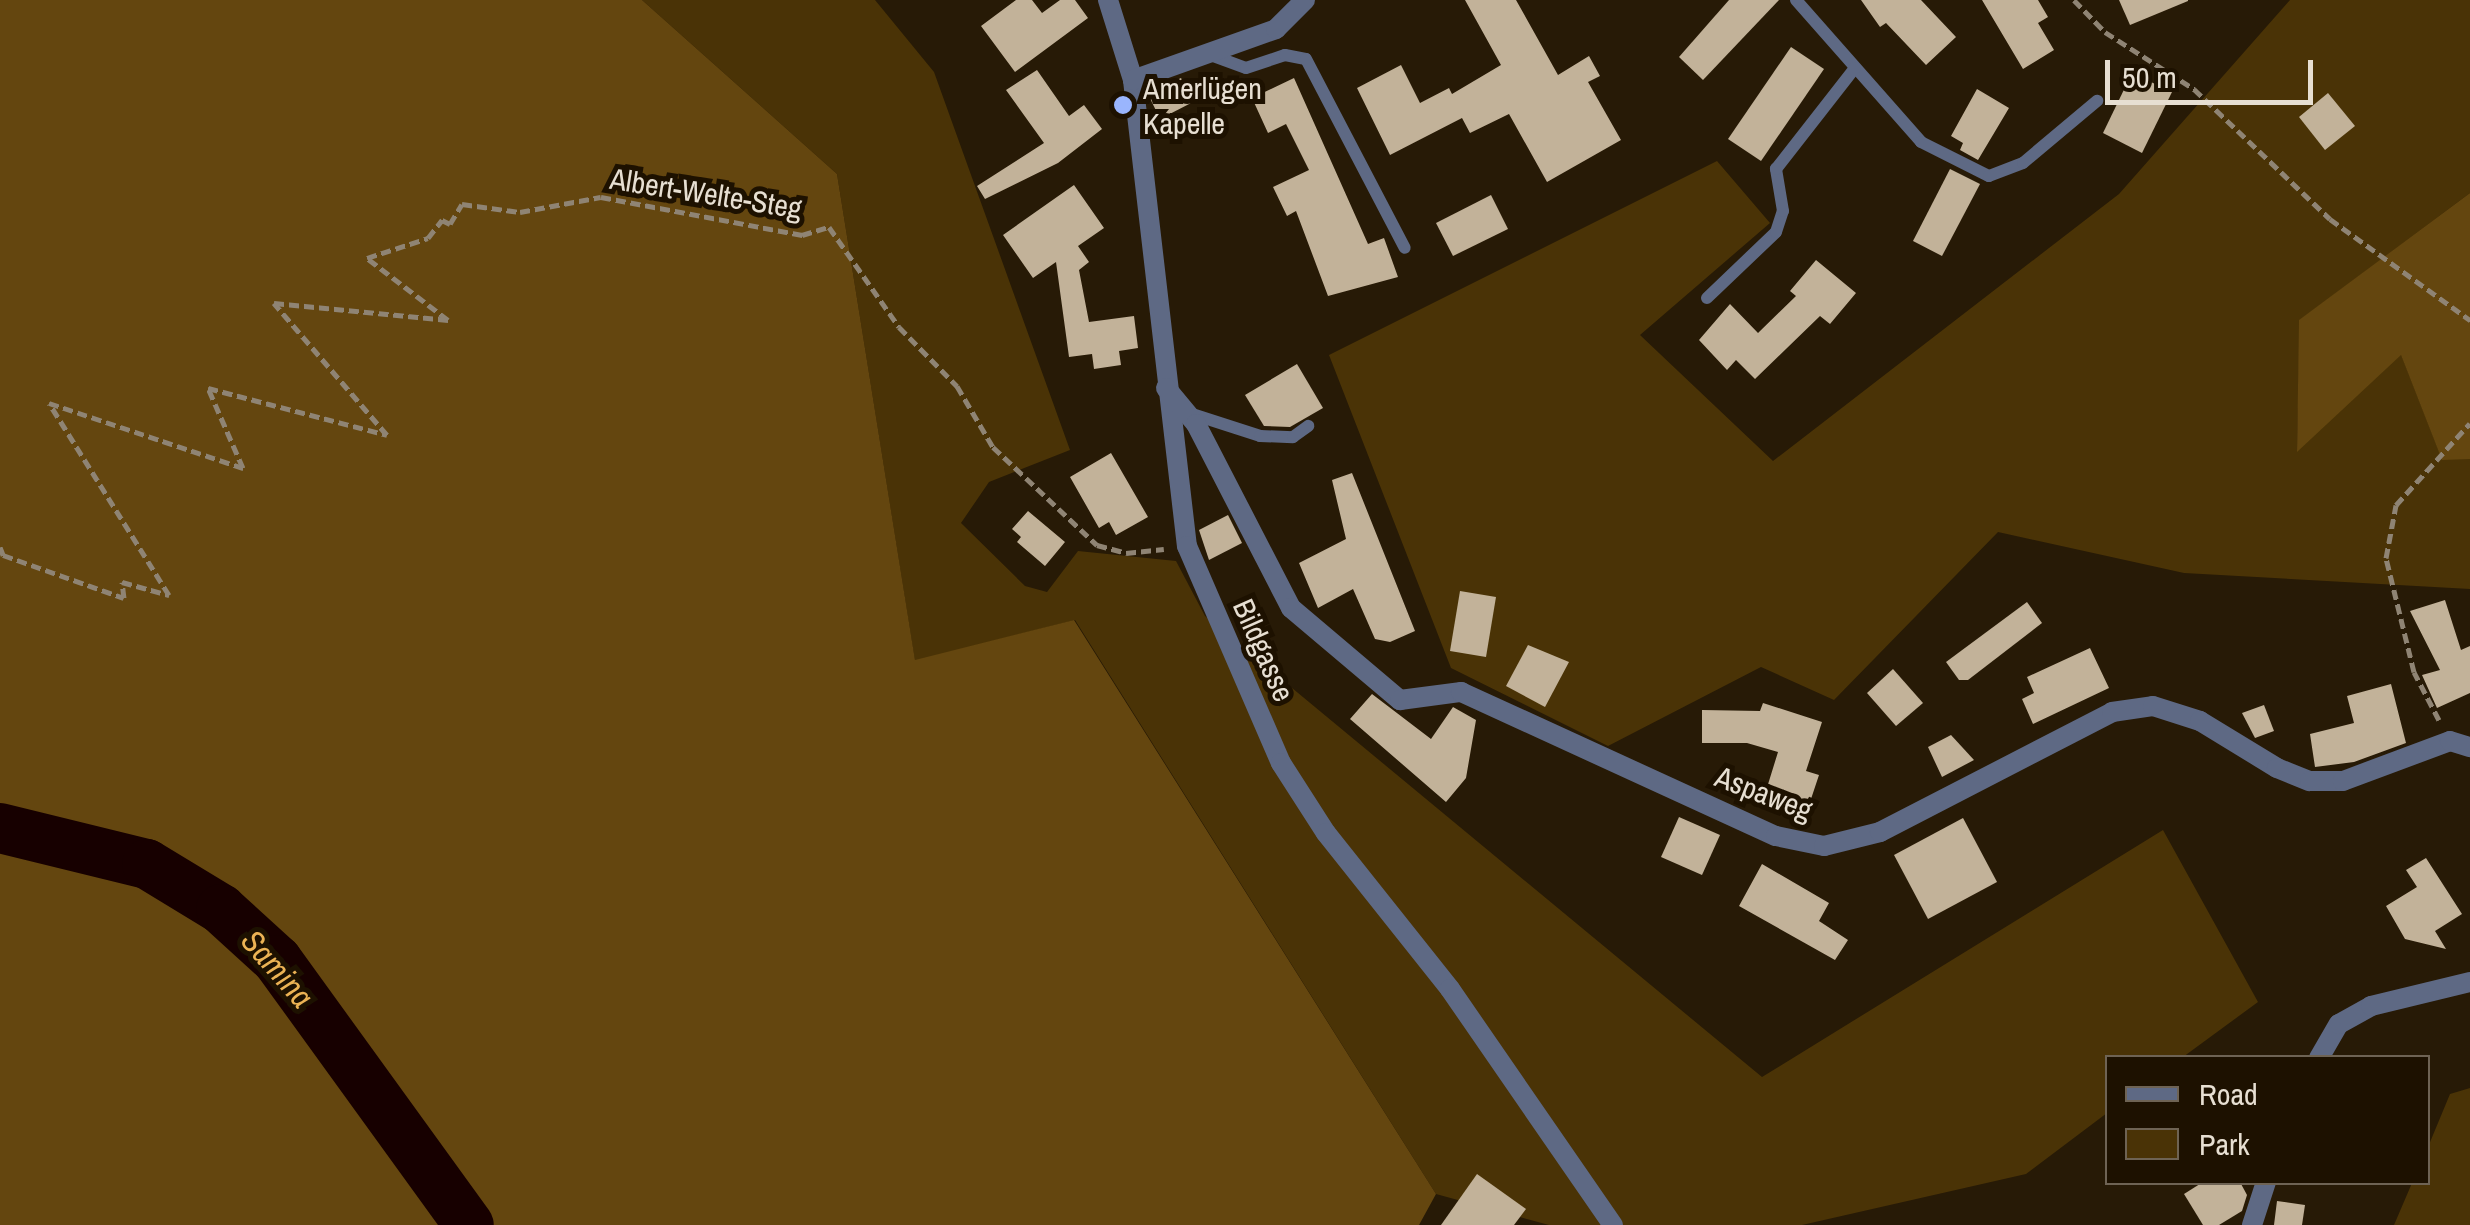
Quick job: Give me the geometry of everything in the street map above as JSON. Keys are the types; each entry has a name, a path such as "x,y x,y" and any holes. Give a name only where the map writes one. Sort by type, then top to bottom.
{"street":[{"name":"Bildgasse","path":"1108,0 1133,80 1187,546 1281,762 1326,833 1450,989 1613,1225"},
{"path":"1133,80 1276,29 1304,0"},
{"name":"Aspaweg","path":"1166,388 1187,413 1291,608 1400,700 1461,692 1776,836 1824,846 1880,832 2112,712 2153,706 2200,721 2276,768 2310,781 2343,781 2460,744"},
{"path":"2321,1055 2340,1024 2372,1006 2470,982"},
{"path":"2252,1225 2265,1185"}],"lane":[{"path":"1796,0 1922,142 1989,176 2023,163 2097,101"},
{"path":"1208,54 1246,68 1284,55 1306,59 1405,248"},
{"path":"1707,298 1776,232 1783,211 1776,169 1854,68"},
{"path":"1187,413 1260,436 1293,437 1308,426"}],"path":[{"path":"2074,0 2105,32 2194,89 2330,219 2470,320"},
{"name":"Albert-Welte-Steg","path":"0,547 3,555 124,598 122,582 169,595 49,403 244,468 208,388 387,435 274,302 448,320 367,258 428,238 442,220 450,224 462,204 520,212 601,197 802,235 829,227 900,328 958,386 994,448 1097,545 1126,553 1187,546"},
{"path":"2460,744 2414,672 2386,558 2396,505 2470,422"}],"green space":[{"path":"642,0 875,0 934,72 1070,450 989,482 961,523 1025,586 1047,592 1078,551 1176,561 1205,616 1762,1077 2163,830 2258,1002 2186,1055 2105,1055 2105,1115 2026,1174 1802,1225 1549,1225 1436,1194 1075,620 915,661 837,174"},
{"path":"2290,0 2470,0 2470,193 2300,320 2297,450 2401,354 2442,459 2470,459 2470,589 2184,573 1998,532 1834,700 1761,667 1608,746 1451,668 1329,355 1717,161 1770,223 1640,335 1773,461 2119,194"},
{"path":"2470,1088 2470,1225 2394,1225 2411,1185 2430,1185 2430,1142 2450,1094"}],"shaded area":[{"path":"0,0 642,0 837,174 915,660 1074,620 1436,1194 1419,1225 0,1225"},
{"path":"2470,193 2470,459 2442,460 2401,355 2297,452 2299,320"}],"building":[{"path":"1016,0 1032,0 1042,13 1060,0 1075,0 1088,18 1015,72 981,26"},
{"path":"1465,0 1516,0 1558,75 1589,56 1600,76 1588,82 1621,140 1547,182 1509,114 1470,133 1462,118 1390,155 1357,88 1401,65 1420,103 1449,88 1452,94 1501,65"},
{"path":"1729,0 1779,0 1703,80 1679,57"},
{"path":"1861,0 1921,0 1956,37 1926,65 1886,23 1880,27"},
{"path":"1982,0 2038,0 2048,17 2038,23 2054,50 2023,69"},
{"path":"2119,0 2188,0 2188,1 2130,25"},
{"path":"1791,47 1824,69 1761,161 1728,139"},
{"path":"1037,70 1069,116 1084,105 1102,129 1058,163 985,199 977,186 1044,143 1006,90"},
{"path":"2132,73 2172,92 2142,153 2103,133"},
{"path":"1181,78 1193,102 1160,119 1148,94"},
{"path":"1294,78 1368,244 1384,238 1398,277 1328,296 1296,211 1287,216 1273,187 1309,170 1286,124 1268,133 1252,98"},
{"path":"1977,89 2009,108 1978,160 1960,150 1963,143 1951,136"},
{"path":"2328,93 2355,126 2325,150 2299,117"},
{"path":"1950,169 1980,184 1942,256 1913,241"},
{"path":"1074,185 1104,228 1078,246 1089,262 1079,270 1089,322 1134,316 1138,348 1119,351 1121,365 1094,369 1092,354 1069,357 1056,262 1033,278 1003,235"},
{"path":"1491,195 1508,229 1453,256 1436,223"},
{"path":"1816,260 1856,293 1830,324 1820,316 1755,379 1736,360 1727,370 1699,340 1730,304 1758,333 1796,296 1790,291"},
{"path":"1297,364 1323,408 1290,427 1264,426 1245,395"},
{"path":"1111,453 1148,517 1116,535 1109,522 1099,528 1070,477"},
{"path":"1352,473 1415,631 1390,642 1375,639 1353,589 1318,608 1299,563 1346,539 1332,480"},
{"path":"1028,511 1065,542 1045,566 1017,542 1021,537 1012,529"},
{"path":"1228,515 1242,543 1209,560 1199,530"},
{"path":"1460,591 1496,597 1486,657 1450,651"},
{"path":"2445,600 2461,650 2470,646 2470,693 2437,708 2422,675 2440,670 2410,611"},
{"path":"2027,602 2042,623 1968,680 1959,680 1946,662"},
{"path":"1528,645 1569,662 1545,707 1506,686"},
{"path":"2090,648 2109,688 2033,724 2022,699 2034,693 2027,677"},
{"path":"1893,669 1923,703 1896,726 1867,693"},
{"path":"2391,684 2406,743 2354,762 2315,767 2310,734 2354,723 2347,696"},
{"path":"1372,694 1431,739 1453,707 1476,720 1466,778 1446,802 1350,719"},
{"path":"1763,703 1822,722 1806,771 1819,775 1808,808 1765,794 1778,752 1747,743 1702,743 1702,710 1760,711"},
{"path":"2264,705 2274,731 2255,738 2242,713"},
{"path":"1951,735 1974,760 1942,777 1928,747"},
{"path":"1679,817 1720,835 1702,875 1661,857"},
{"path":"1963,818 1997,882 1928,919 1894,855"},
{"path":"2426,858 2462,914 2435,931 2446,949 2405,939 2386,906 2417,887 2406,870"},
{"path":"1762,864 1829,903 1819,921 1848,940 1835,960 1739,906"},
{"path":"1477,1174 1526,1209 1514,1225 1441,1225"},
{"path":"2198,1185 2242,1185 2247,1195 2242,1211 2219,1225 2203,1225 2184,1194"},
{"path":"2277,1201 2305,1205 2302,1225 2274,1225"}],"waterway":[{"name":"Samina","path":"0,828 147,864 221,909 277,960 469,1225"}],"place":[{"name":"Amerlügen Kapelle","path":"1123,105"}]}
